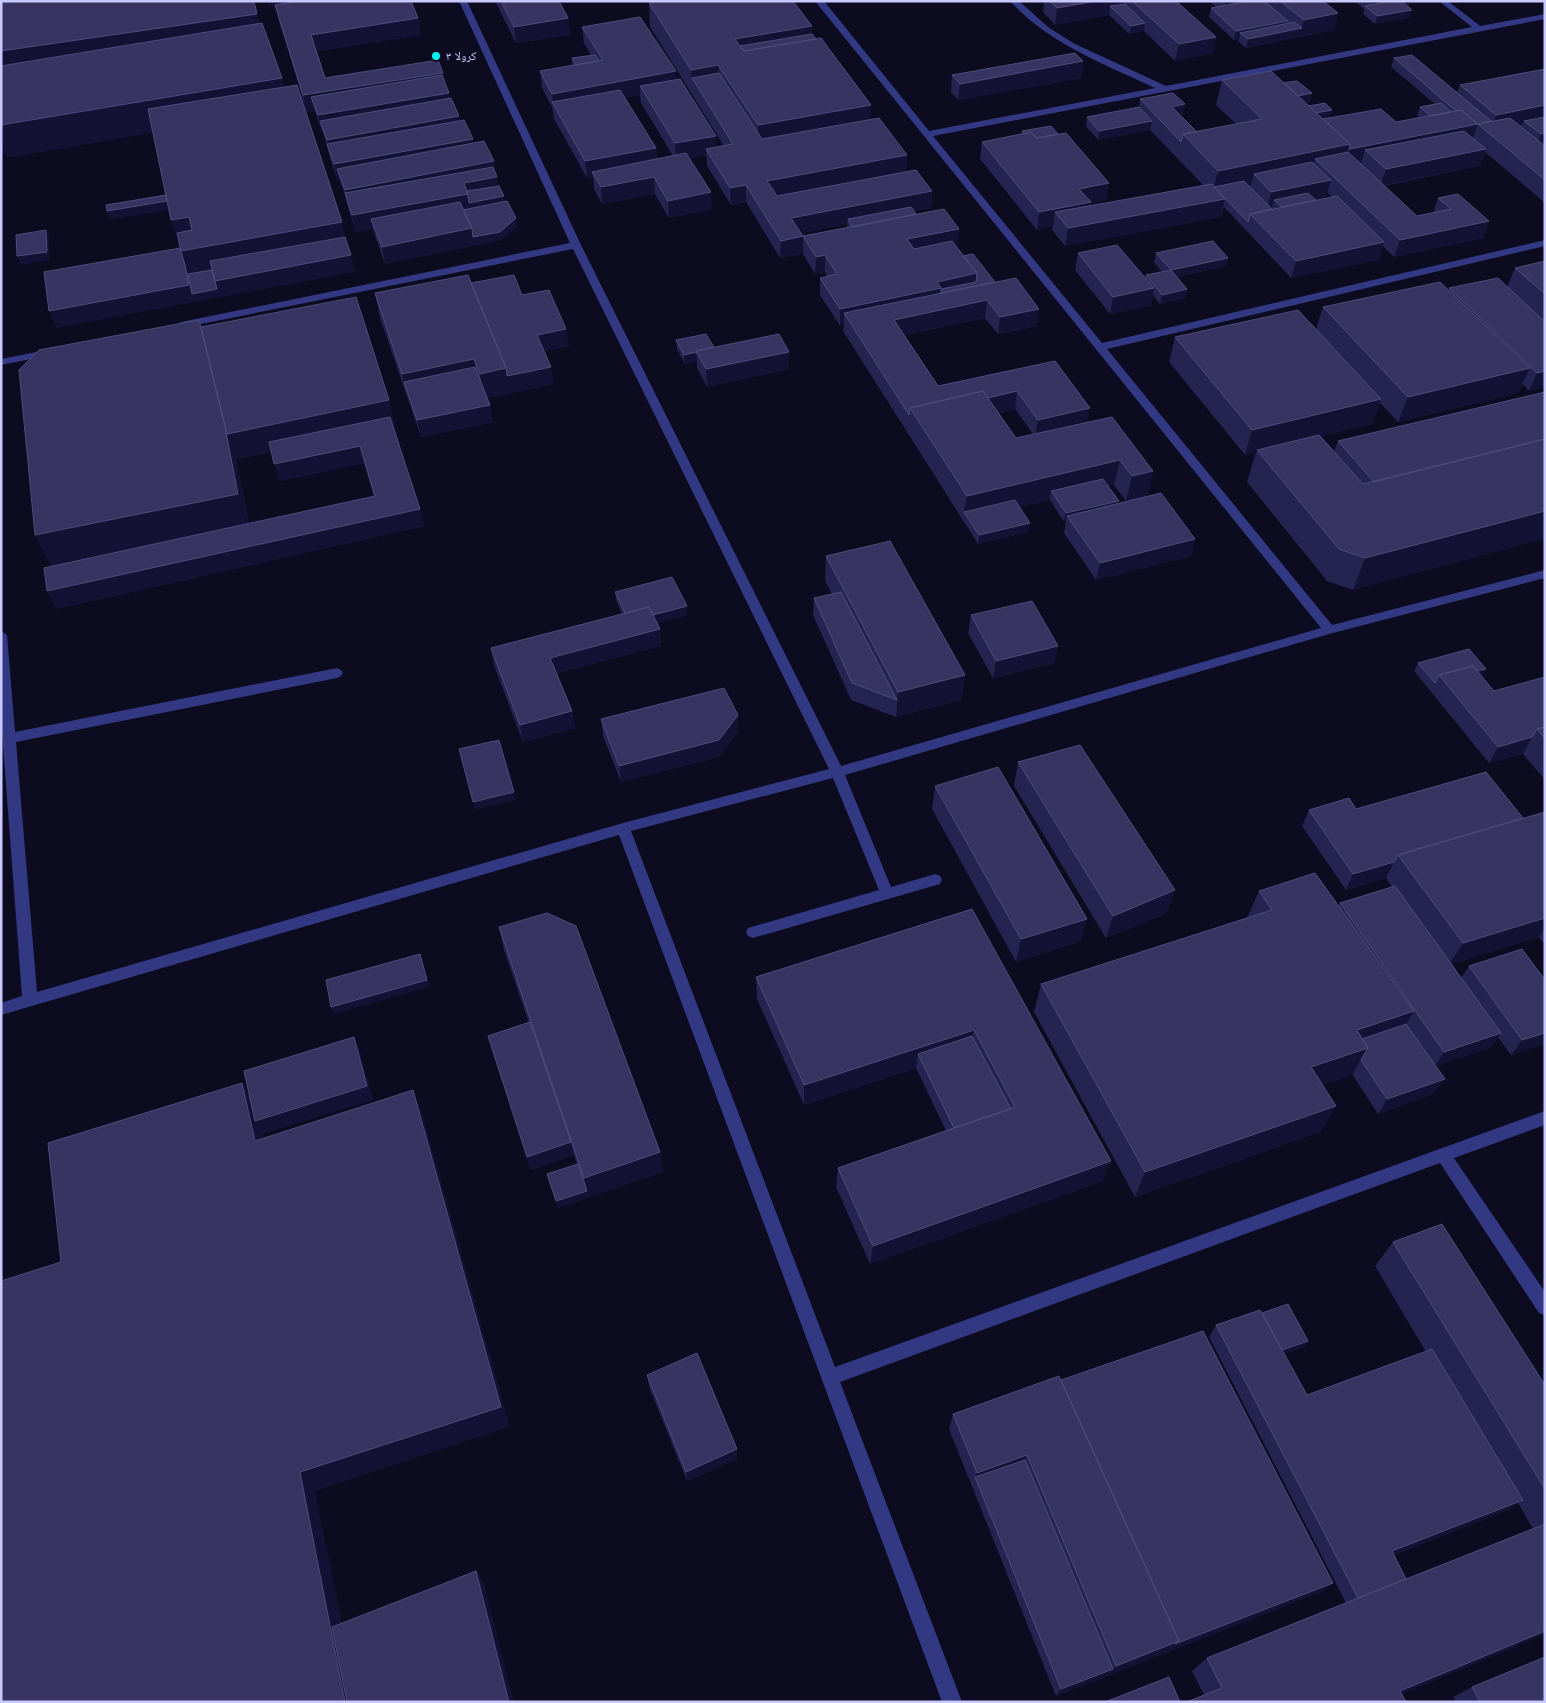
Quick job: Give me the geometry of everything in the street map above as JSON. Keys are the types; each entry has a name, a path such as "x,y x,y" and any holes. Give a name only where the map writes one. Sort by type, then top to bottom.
{"lane":[{"path":"463,1 576,245 837,772 888,894"},
{"path":"819,1 1329,630"},
{"path":"1014,1 1046,29 1064,41 1164,89"},
{"path":"1442,1 1479,29"},
{"path":"928,134 1545,16"},
{"path":"1100,347 1545,243"},
{"path":"167,328 576,245"},
{"path":"1,362 60,350"},
{"path":"1,1009 623,828 837,772 1329,630 1545,574"},
{"path":"1,635 30,1001"},
{"path":"10,738 337,674"},
{"path":"623,828 952,1702"},
{"path":"754,932 935,880"},
{"path":"829,1378 1545,1118"},
{"path":"1443,1155 1545,1307"}],"building":[{"path":"1,1 254,1 257,14 1,51"},
{"path":"300,1 411,1 418,18 311,35 325,78 438,60 443,73 303,95 275,5"},
{"path":"501,1 559,1 568,18 514,27"},
{"path":"661,1 793,1 812,26 735,39 744,51 821,38 871,105 758,125 718,65 691,70 649,3"},
{"path":"1050,1 1096,1 1057,8"},
{"path":"1132,1 1176,1 1216,37 1179,44"},
{"path":"1248,1 1264,1 1288,21 1236,31 1211,8"},
{"path":"1280,1 1323,1 1338,13 1304,20"},
{"path":"1390,1 1402,1 1412,10 1377,16 1365,6"},
{"path":"1125,4 1145,23 1131,26 1110,6"},
{"path":"640,17 676,71 552,94 540,71 603,60 582,27"},
{"path":"1294,22 1302,28 1248,39 1240,33"},
{"path":"262,23 282,78 1,125 1,66"},
{"path":"812,34 816,39 744,51 740,46"},
{"path":"1075,53 1083,61 960,84 952,75"},
{"path":"595,55 599,61 576,65 572,58"},
{"path":"1412,55 1491,121 1478,124 1461,110 1456,111 1394,58"},
{"path":"1545,69 1545,105 1496,115 1460,85"},
{"path":"1271,71 1350,144 1218,171 1183,134 1262,119 1222,80"},
{"path":"719,73 762,139 879,118 907,155 767,181 777,196 916,170 932,191 791,218 803,236 781,241 746,185 730,188 706,149 733,144 692,78"},
{"path":"442,75 449,93 318,115 311,97"},
{"path":"680,79 716,136 675,143 640,86"},
{"path":"1297,81 1312,93 1298,96 1284,83"},
{"path":"297,85 342,222 181,251 177,233 192,230 189,217 171,220 148,109"},
{"path":"620,90 656,148 585,161 552,102"},
{"path":"1173,93 1185,104 1172,107 1197,132 1183,134 1181,142 1140,99"},
{"path":"451,98 459,116 327,140 320,121"},
{"path":"1325,103 1332,110 1316,113 1309,106"},
{"path":"1441,103 1451,112 1430,116 1420,107"},
{"path":"1139,107 1152,121 1099,131 1087,117"},
{"path":"1381,109 1396,122 1461,110 1478,124 1349,149 1350,144 1323,119"},
{"path":"1545,117 1545,133 1541,134 1524,121"},
{"path":"1510,118 1545,146 1545,180 1478,124"},
{"path":"464,120 473,139 334,164 327,144"},
{"path":"1051,126 1058,134 1036,138 1031,132 1024,134 1022,131"},
{"path":"1464,131 1486,149 1386,169 1365,150"},
{"path":"1031,132 1036,138 1066,133 1109,183 1079,189 1091,202 1039,212 982,142"},
{"path":"484,141 494,161 345,190 337,169"},
{"path":"1348,152 1417,216 1451,209 1438,198 1458,194 1489,221 1400,240 1315,159"},
{"path":"686,153 711,192 668,201 654,177 601,187 592,172"},
{"path":"1312,162 1331,180 1271,192 1254,174"},
{"path":"493,167 497,177 464,183 468,194 352,215 345,193"},
{"path":"1244,181 1272,209 1250,214 1248,222 1214,187"},
{"path":"1212,184 1225,199 1068,228 1055,212"},
{"path":"499,186 504,196 469,203 467,191"},
{"path":"1308,193 1316,200 1282,207 1274,200"},
{"path":"166,195 167,201 107,211 106,205"},
{"path":"1337,196 1384,242 1296,261 1250,214"},
{"path":"507,201 516,218 500,232 473,237 472,228 463,210"},
{"path":"460,202 472,228 382,247 371,219"},
{"path":"911,207 916,214 852,227 848,219"},
{"path":"944,209 959,229 907,239 914,249 952,241 977,273 937,282 941,288 840,309 820,278 837,274 825,255 816,257 803,236"},
{"path":"46,230 47,252 17,256 16,235"},
{"path":"345,237 351,255 215,281 210,261"},
{"path":"1213,241 1228,258 1171,270 1156,253"},
{"path":"1117,245 1154,288 1113,297 1078,253"},
{"path":"180,248 189,285 49,311 44,272"},
{"path":"973,254 995,282 941,293 941,289 976,282 977,273 963,256"},
{"path":"1545,261 1545,294 1515,268"},
{"path":"212,270 217,289 192,294 188,274"},
{"path":"1171,270 1187,289 1162,295 1146,275"},
{"path":"468,275 506,368 480,374 474,359 402,374 375,293"},
{"path":"514,275 522,295 549,290 566,329 537,335 551,367 507,376 506,368 471,283"},
{"path":"1016,278 1039,309 1000,317 987,300 894,320 938,386 1055,361 1090,408 1038,420 1017,391 988,398 983,391 910,408 909,415 844,313"},
{"path":"1498,278 1545,322 1545,371 1537,373 1449,288"},
{"path":"1440,282 1530,368 1408,397 1323,307"},
{"path":"356,297 389,400 227,434 201,327"},
{"path":"1298,310 1381,399 1252,430 1175,337"},
{"path":"199,320 225,427 238,494 35,535 19,370 39,350"},
{"path":"706,334 714,347 684,355 676,340"},
{"path":"779,334 789,352 706,369 696,351"},
{"path":"475,367 490,405 417,420 404,382"},
{"path":"983,391 1016,438 1112,417 1153,471 1132,476 1120,460 967,496 910,408"},
{"path":"1545,392 1545,439 1374,482 1338,441"},
{"path":"390,417 420,509 47,591 44,568 375,496 360,446 274,464 269,442"},
{"path":"1319,435 1363,484 1545,439 1545,511 1365,558 1339,549 1257,450"},
{"path":"1103,479 1119,501 1066,513 1051,491"},
{"path":"1161,493 1195,539 1100,563 1067,516"},
{"path":"1015,500 1030,523 979,535 964,512"},
{"path":"890,541 965,675 898,692 826,556"},
{"path":"672,577 687,606 653,615 649,607 625,613 615,592"},
{"path":"841,592 897,700 852,683 814,598"},
{"path":"1032,601 1058,646 996,661 971,615"},
{"path":"649,607 660,629 550,658 572,711 520,725 491,648"},
{"path":"1469,649 1486,669 1477,671 1473,666 1439,675 1435,683 1418,663"},
{"path":"1473,666 1494,691 1545,677 1545,727 1537,729 1532,737 1498,747 1439,675"},
{"path":"724,688 738,715 719,740 619,766 601,719"},
{"path":"1545,727 1545,739 1537,729"},
{"path":"499,740 514,792 473,802 459,749"},
{"path":"1080,745 1175,890 1113,916 1018,762"},
{"path":"998,767 1087,919 1021,939 935,786"},
{"path":"1486,772 1523,818 1398,855 1394,862 1353,874 1309,810 1349,798 1356,809"},
{"path":"1545,812 1545,918 1463,943 1398,855"},
{"path":"1315,873 1414,1011 1357,1030 1368,1048 1311,1067 1336,1106 1145,1172 1041,984 1272,910 1259,891"},
{"path":"1395,886 1501,1033 1444,1052 1340,903"},
{"path":"972,909 1111,1161 873,1246 838,1168 1015,1107 974,1030 804,1085 756,977"},
{"path":"547,913 576,926 660,1152 584,1178 499,927"},
{"path":"1522,949 1545,980 1545,1033 1522,1040 1469,966"},
{"path":"420,954 427,980 331,1007 326,980"},
{"path":"530,1022 571,1142 527,1157 488,1036"},
{"path":"1406,1024 1445,1079 1387,1099 1361,1060 1368,1048 1362,1039"},
{"path":"972,1036 1011,1109 954,1128 918,1054"},
{"path":"354,1037 367,1086 255,1121 244,1071"},
{"path":"242,1083 255,1141 413,1090 501,1407 300,1472 345,1702 1,1702 1,1281 61,1262 48,1143"},
{"path":"578,1164 587,1191 556,1201 547,1174"},
{"path":"1442,1224 1545,1385 1545,1489 1393,1242"},
{"path":"1288,1304 1308,1341 1282,1350 1262,1313"},
{"path":"1260,1310 1307,1395 1432,1349 1523,1500 1392,1551 1406,1579 1358,1598 1216,1325"},
{"path":"1203,1331 1333,1583 1175,1644 1179,1641 1061,1380"},
{"path":"697,1353 737,1449 686,1472 647,1375"},
{"path":"1059,1376 1179,1641 1116,1666 1027,1455 977,1473 953,1414"},
{"path":"1025,1460 1113,1669 1061,1689 975,1477"},
{"path":"1545,1524 1545,1631 1400,1691 1406,1702 1189,1702 1222,1688 1207,1658"},
{"path":"476,1571 509,1702 347,1702 332,1627"},
{"path":"1545,1657 1545,1702 1480,1702 1472,1687"},
{"path":"1169,1677 1180,1702 1105,1702"}],"place":[{"name":"كرولا ٣","path":"436,56"}]}
